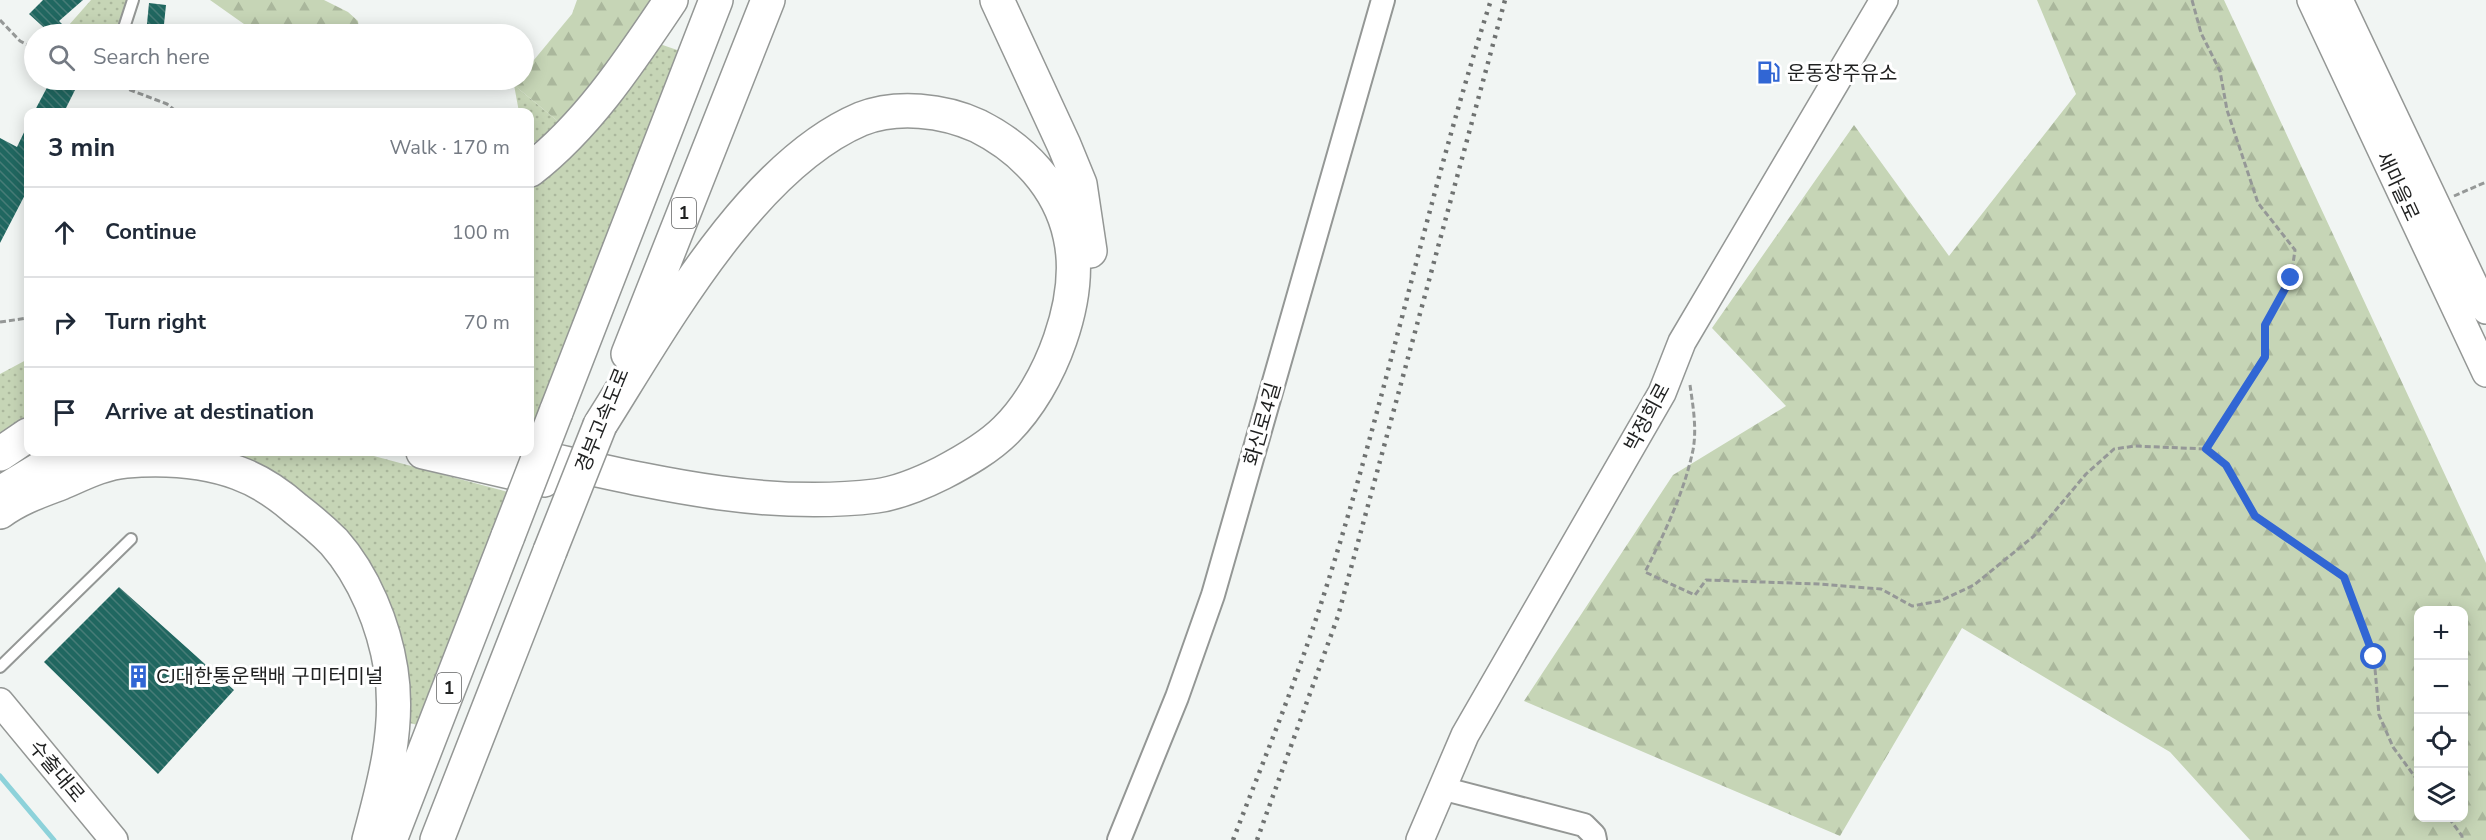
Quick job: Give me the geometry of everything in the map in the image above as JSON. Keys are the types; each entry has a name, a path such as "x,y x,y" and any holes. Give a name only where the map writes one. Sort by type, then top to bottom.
{"highway":[{"path":"534,166 568,136 602,97 671,0"},
{"name":"1","path":"390,840 716,0"},
{"name":"경부고속도로","path":"437,840 768,0"},
{"path":"441,456 630,499 740,517 801,520 859,519 908,510 951,494 1000,462 1043,416 1061,389 1076,355 1087,323 1091,290 1091,254 1080,184 1055,124 997,0"},
{"path":"534,456 655,482 741,496 812,499 878,496 923,482 963,462 1006,430 1031,399 1048,371 1060,342 1070,302 1072,260 1070,236 1050,189 1034,167 1016,150 993,134 966,121 932,113 898,111 877,114 858,121 806,153 782,174 735,225 697,273 600,425"},
{"path":"0,454 24,438"},
{"path":"0,473 31,456"},
{"path":"0,493 61,456"},
{"path":"0,512 22,498 95,468 124,461 163,460 206,464 239,474 267,487 315,524 335,543 367,594 379,622 393,682 390,751 369,840"}],"street":[{"name":"화신로4길","path":"1119,840 1177,697 1213,595 1383,0"},
{"name":"박정희로","path":"1420,840 1466,735 1662,393 1682,342 1884,0"},
{"name":"새마을로","path":"2311,0 2486,373"},
{"name":"새마을로","path":"2339,0 2486,310"},
{"name":"수출대로","path":"0,702 114,840"},
{"path":"1441,788 1584,825 1594,834 1595,840"}],"lane":[{"path":"126,24 134,0"},
{"path":"0,667 131,539"}],"path":[{"path":"2192,0 2201,33 2220,71 2227,110 2258,203 2295,250 2291,278 2265,325 2265,357 2206,449"},
{"path":"0,20 24,43"},
{"path":"130,90 172,108"},
{"path":"2435,203 2486,183"},
{"path":"0,322 24,319"},
{"path":"1682,342 1688,362 1695,421 1693,449 1669,524 1645,572 1695,595 1706,580 1819,584 1881,590 1912,606 1940,601 1974,585 2034,536 2086,474 2114,449 2135,446 2206,449 2226,465 2255,516 2344,577 2374,657 2379,715 2393,747 2414,776"},
{"path":"2452,822 2462,836 2462,840"}],"green space":[{"path":"91,0 129,0 120,24 70,24"},
{"path":"210,0 324,0 348,12 358,24 244,24"},
{"path":"577,0 650,0 633,32 610,65 560,123 520,90 534,90 534,60 572,14"},
{"path":"2037,0 2224,0 2486,563 2486,840 2250,840 2170,752 1962,628 1840,836 1524,701 1673,475 1786,406 1712,328 1854,125 1949,256 2076,94"},
{"path":"654,42 680,51 534,423 534,186"},
{"path":"515,90 520,90 560,123 534,143 534,108 518,108"},
{"path":"24,361 24,418 0,439 0,374"},
{"path":"210,456 374,456 508,492 418,725 405,722 383,593"}],"building":[{"path":"43,0 83,0 59,21 62,24 40,24 29,14"},
{"path":"149,3 166,5 164,24 147,24"},
{"path":"46,90 75,90 66,108 36,108"},
{"path":"24,132 24,197 0,243 0,138 17,147"},
{"name":"CJ대한통운택배 구미터미널","path":"119,587 234,690 158,774 44,662"}],"waterway":[{"path":"0,776 54,840"}],"railway":[{"path":"1233,840 1296,675 1340,542 1445,154 1491,0"},
{"path":"1257,840 1338,616 1505,0"}],"place":[{"name":"운동장주유소","path":"1769,73"},
{"name":"CJ대한통운택배 구미터미널","path":"138,676"}],"route":[{"path":"2291,278 2265,325 2265,357 2206,449 2226,465 2255,516 2344,577 2358,608 2374,657"}]}
